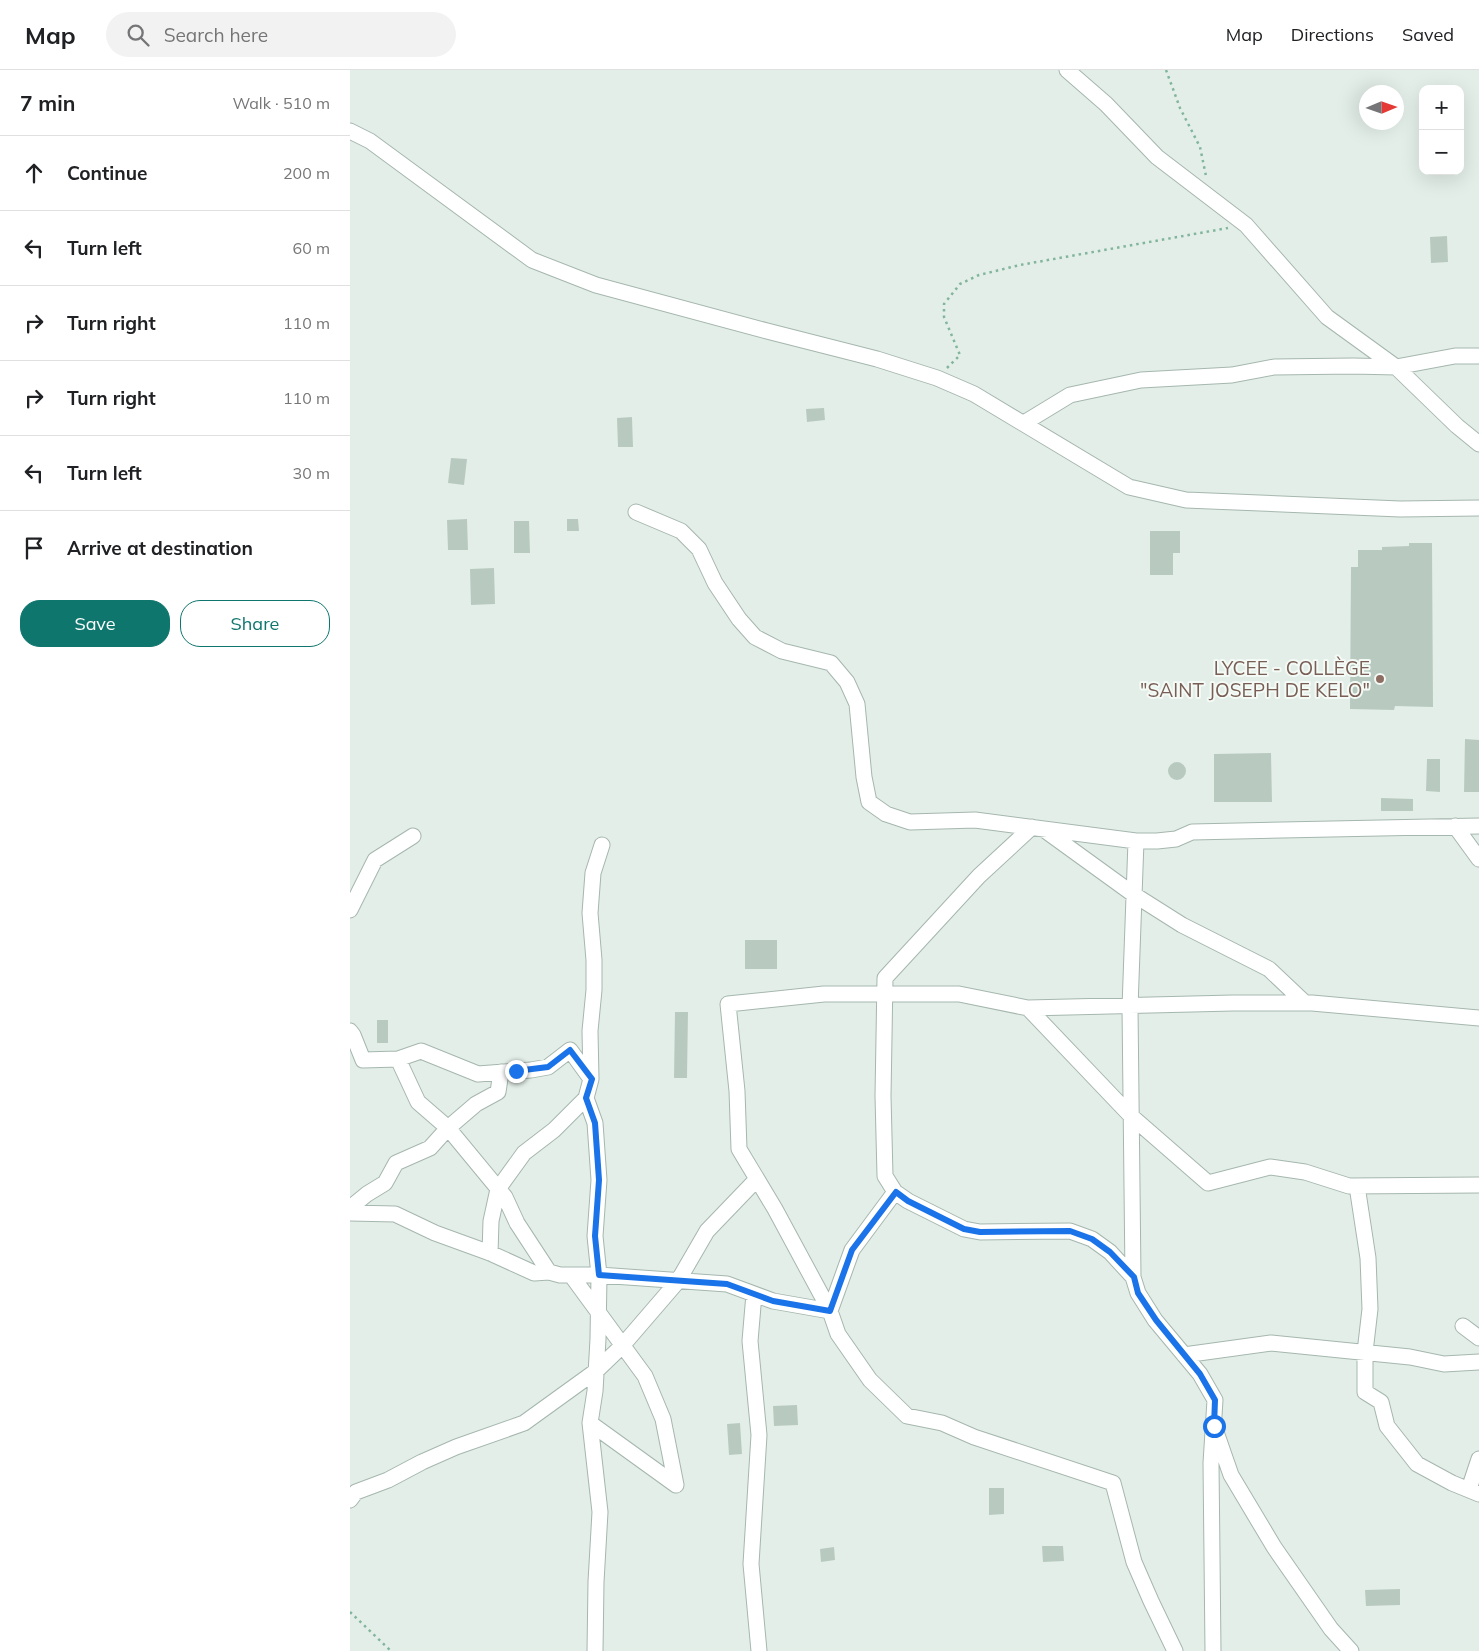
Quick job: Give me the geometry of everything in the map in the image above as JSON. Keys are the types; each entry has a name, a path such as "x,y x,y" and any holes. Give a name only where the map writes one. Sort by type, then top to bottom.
{"street":[{"path":"1067,70 1106,104 1157,156 1246,225 1327,317 1396,367 1457,426 1479,444"},
{"path":"350,131 370,141 532,260 596,285 878,359 937,378 974,394 1129,487 1186,500 1400,509 1479,508"},
{"path":"1024,423 1070,395 1141,380 1232,375 1274,367 1396,367 1455,356 1479,356"},
{"path":"636,512 681,531 699,549 715,583 739,619 755,637 782,651 831,663 847,682 857,704 864,777 869,802 886,814 910,822 975,820 1136,840 1176,839 1192,832 1479,826"},
{"path":"1455,826 1479,859"},
{"path":"1037,828 1182,925 1269,969 1304,1003"},
{"path":"1037,828 979,876 885,978 883,1096 885,1176 896,1192 908,1201 964,1229 980,1232 1070,1231 1092,1239 1110,1252 1134,1277"},
{"path":"350,910 375,860 413,836"},
{"path":"1136,840 1130,1006 1134,1277 1138,1293 1156,1320 1200,1374 1215,1400 1211,1463 1213,1651"},
{"path":"490,1254 491,1221 498,1189 524,1153 554,1130 586,1098 592,1079 590,1031 594,990 594,960 590,913 593,873 602,845"},
{"path":"1175,1651 1134,1562 1113,1483 974,1437 942,1423 907,1416 870,1380 838,1334 830,1311 739,1149 737,1091 728,1004 824,994 959,994 1028,1008 1304,1003 1479,1018"},
{"path":"1028,1008 1131,1116 1208,1183 1270,1167 1305,1172 1350,1186 1479,1185"},
{"path":"350,1031 363,1060 398,1059 422,1051 478,1074 548,1067 570,1050 592,1079"},
{"path":"398,1059 418,1102 448,1128 505,1197 517,1223 549,1272"},
{"path":"350,1208 385,1182 396,1164 430,1148 448,1128 476,1104 498,1092 501,1072"},
{"path":"586,1098 595,1123 599,1180 595,1236 599,1275 596,1371 590,1423 600,1512 595,1651"},
{"path":"350,1500 356,1492 388,1480 456,1446 524,1423 596,1371 622,1346 678,1281 707,1231 757,1179"},
{"path":"1357,1186 1368,1258 1370,1309 1365,1352 1365,1392 1381,1402 1387,1426 1417,1464 1452,1483 1474,1491 1479,1459"},
{"path":"830,1311 852,1250 896,1192"},
{"path":"350,1213 395,1214 434,1233 534,1272 549,1272 560,1276 599,1275 727,1284 773,1301 830,1311"},
{"path":"571,1275 645,1376 663,1419 676,1485 590,1423"},
{"path":"754,1294 750,1341 759,1435 751,1564 759,1651"},
{"path":"1463,1326 1479,1338"},
{"path":"1184,1355 1271,1343 1410,1357 1444,1364 1479,1362"},
{"path":"1214,1426 1231,1475 1274,1547 1331,1629 1352,1651"}],"path":[{"path":"1166,70 1180,108 1200,147 1210,197"},
{"path":"937,378 960,355 944,317 944,304 960,284 979,275 1020,265 1246,225"},
{"path":"350,1612 392,1651"}],"building":[{"path":"1447,236 1448,262 1431,263 1430,237"},
{"path":"824,408 825,420 807,422 806,409"},
{"path":"632,417 633,447 618,447 617,418"},
{"path":"451,458 467,459 464,485 448,483"},
{"path":"467,519 468,550 448,550 447,520"},
{"path":"567,519 578,519 579,531 567,531"},
{"path":"514,521 529,521 530,553 514,553"},
{"path":"1150,531 1180,531 1180,553 1173,553 1173,575 1150,575"},
{"path":"1409,543 1432,543 1433,707 1395,706 1394,710 1350,709 1351,567 1358,567 1358,550 1382,550 1382,547 1409,546"},
{"path":"494,568 495,604 471,605 470,569"},
{"path":"1465,739 1479,740 1479,792 1464,792"},
{"path":"1271,753 1272,802 1214,802 1214,754"},
{"path":"1427,759 1440,759 1440,792 1426,791"},
{"path":"1173,762 1181,762 1186,767 1184,778 1173,780 1168,775 1168,767"},
{"path":"1381,798 1413,799 1413,811 1381,811"},
{"path":"745,940 777,940 777,969 745,969"},
{"path":"675,1012 688,1012 687,1078 674,1078"},
{"path":"377,1020 388,1020 388,1043 377,1043"},
{"path":"797,1405 798,1425 774,1426 773,1406"},
{"path":"740,1423 742,1454 729,1455 727,1424"},
{"path":"989,1488 1004,1488 1004,1514 989,1515"},
{"path":"1042,1546 1063,1546 1064,1561 1043,1562"},
{"path":"834,1547 835,1560 821,1562 820,1549"},
{"path":"1400,1589 1400,1605 1366,1606 1365,1590"}],"place":[{"name":"LYCEE - COLLÈGE \"SAINT JOSEPH DE KELO\"","path":"1380,679"}],"route":[{"path":"516,1071 548,1067 570,1050 592,1079 586,1098 595,1123 599,1180 595,1236 599,1275 727,1284 773,1301 830,1311 852,1250 896,1192 908,1201 964,1229 980,1232 1070,1231 1092,1239 1110,1252 1134,1277 1138,1293 1156,1320 1200,1374 1215,1400 1214,1426"}]}
